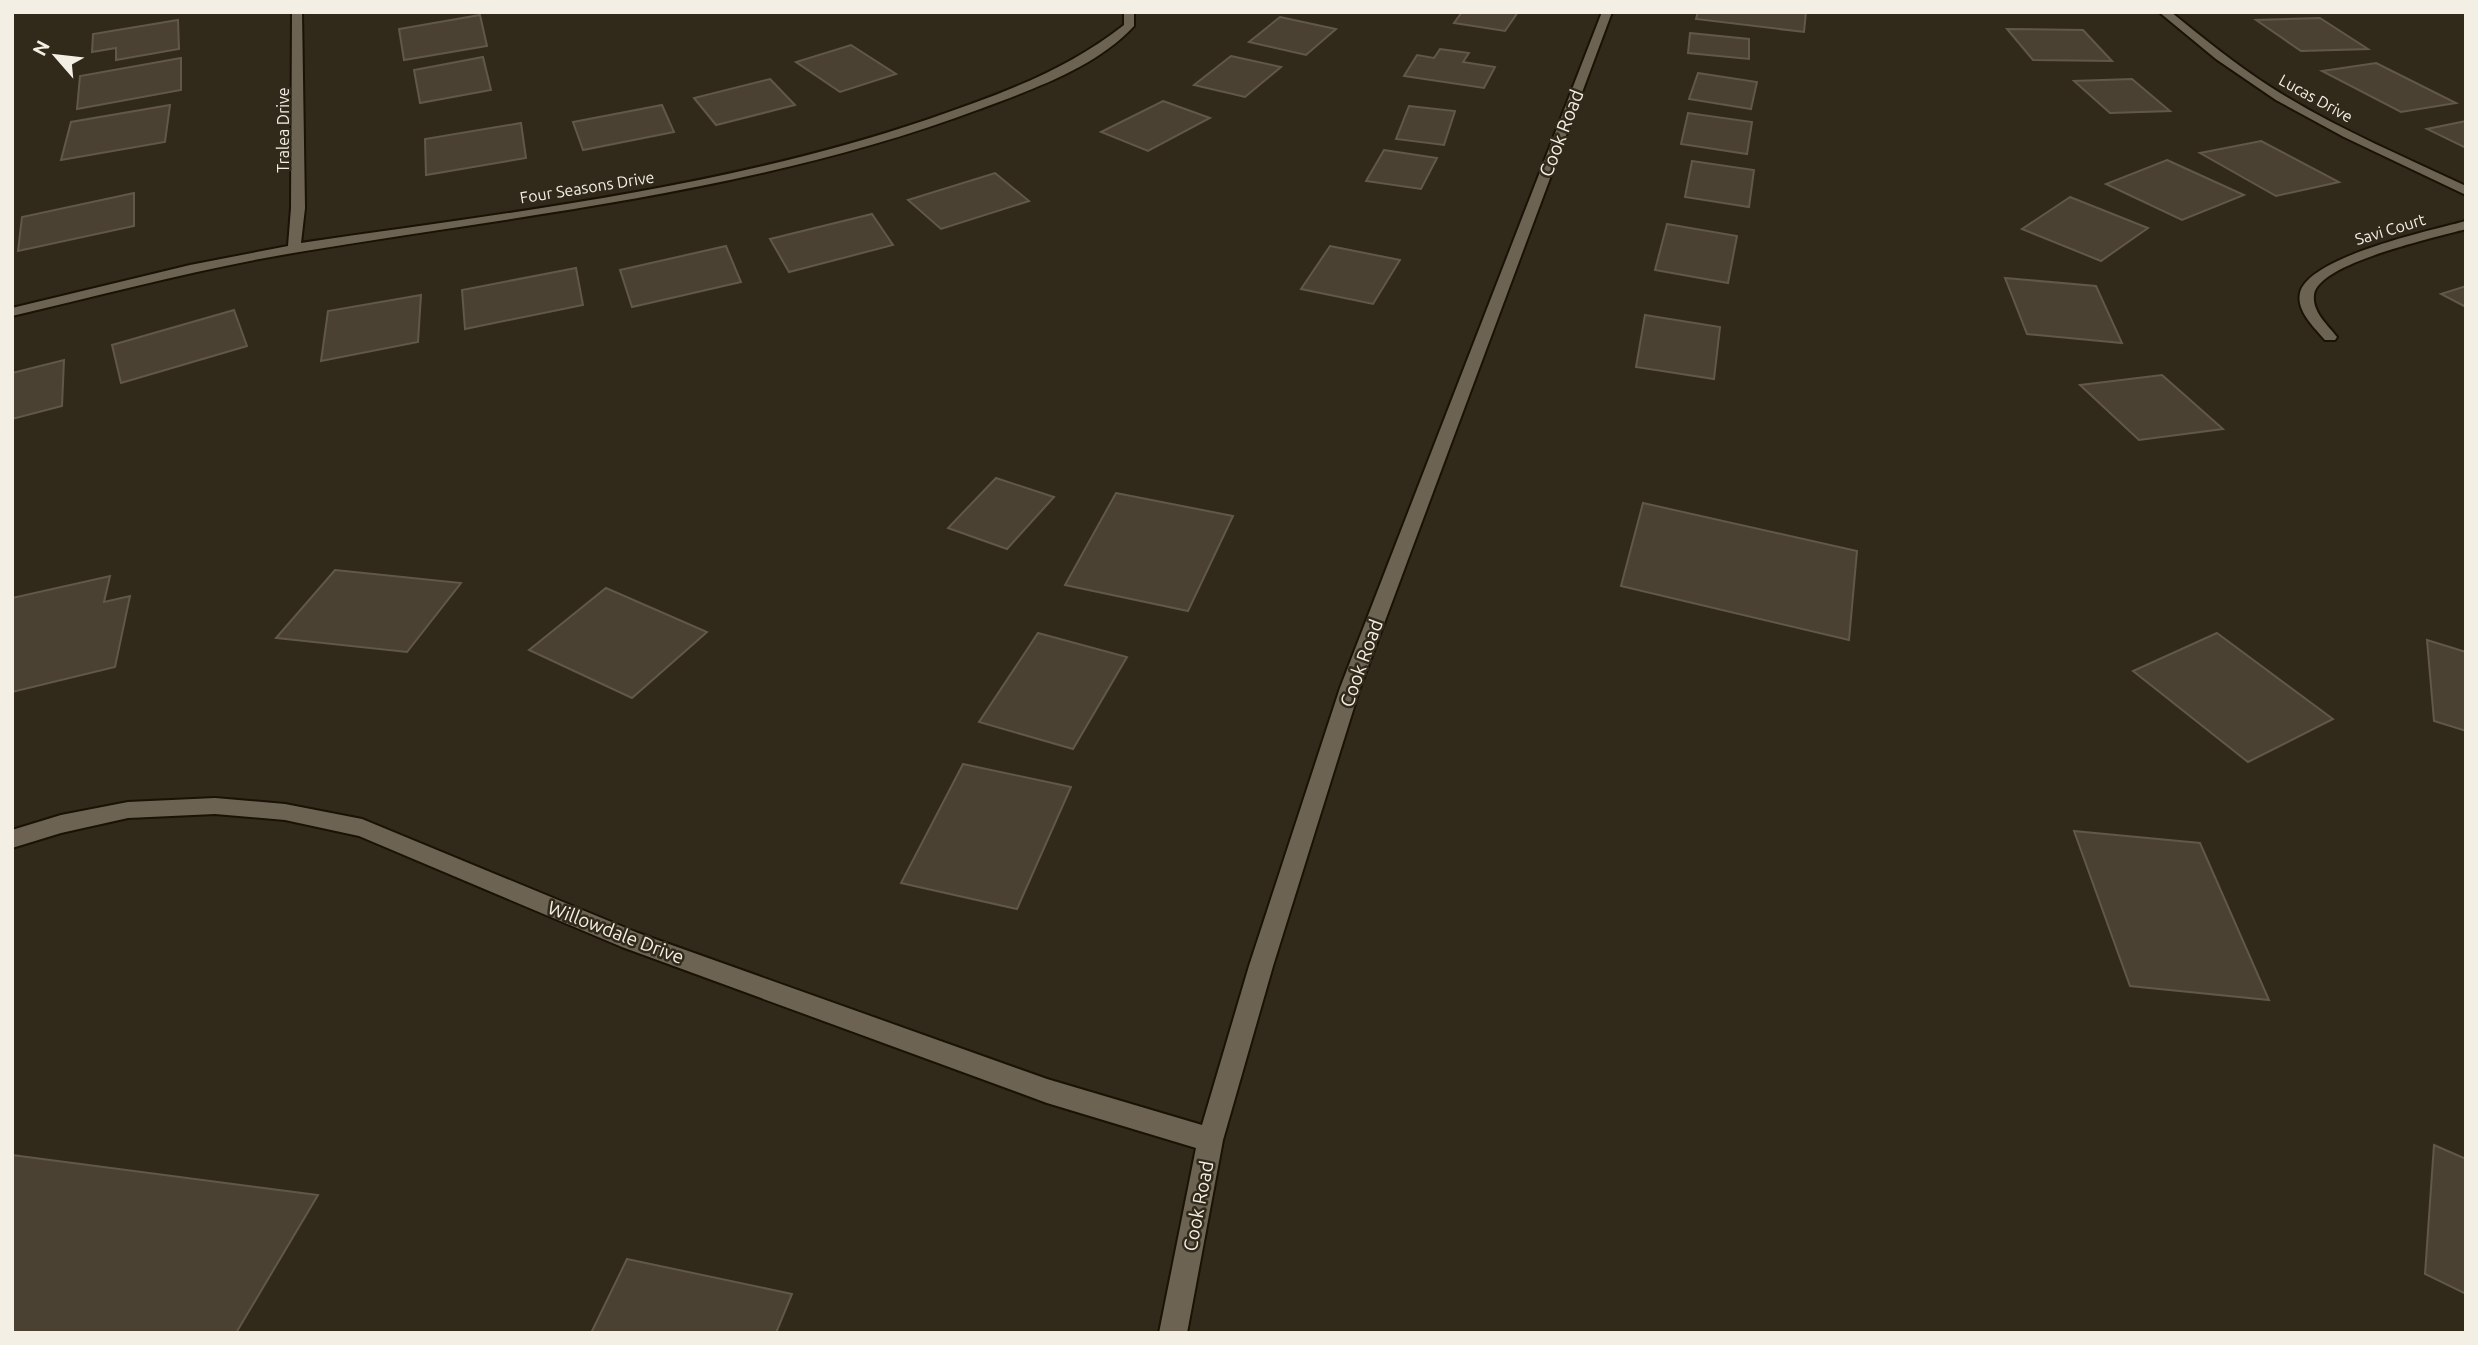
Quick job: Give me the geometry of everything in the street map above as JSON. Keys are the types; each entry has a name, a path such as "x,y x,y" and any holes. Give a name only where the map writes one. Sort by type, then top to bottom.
{"street":[{"name":"Tralea Drive","path":"294,249 298,208 297,12"},
{"name":"Four Seasons Drive","path":"12,312 294,249 654,194 860,147 936,122 1041,81 1108,44 1129,26 1129,12"},
{"name":"Cook Road","path":"1173,1333 1210,1140 1261,966 1350,688 1607,12"},
{"name":"Lucas Drive","path":"2164,12 2231,65 2278,97 2344,133 2466,191"},
{"name":"Savi Court","path":"2330,337 2309,311 2306,293 2314,278 2365,253 2466,225"},
{"name":"Willowdale Drive","path":"12,839 61,824 128,810 215,806 285,812 362,828 630,940 1047,1091 1210,1140"}],"building":[{"path":"1462,12 1518,12 1505,31 1454,23"},
{"path":"1698,12 1806,12 1804,32 1696,19"},
{"path":"480,15 487,46 404,60 399,29"},
{"path":"1280,17 1336,29 1306,55 1249,42"},
{"path":"2320,18 2368,49 2301,51 2256,20"},
{"path":"178,20 179,49 116,60 116,48 92,52 93,34"},
{"path":"2007,29 2083,30 2112,61 2033,60"},
{"path":"1690,33 1749,39 1749,59 1688,53"},
{"path":"851,45 896,74 840,92 796,62"},
{"path":"1440,49 1469,53 1463,62 1495,67 1484,88 1404,76 1417,55 1434,58"},
{"path":"1231,56 1281,67 1245,97 1194,85"},
{"path":"483,57 491,90 420,103 414,70"},
{"path":"181,58 181,90 77,109 80,76"},
{"path":"2376,63 2456,103 2401,112 2322,71"},
{"path":"1698,73 1757,82 1751,109 1689,99"},
{"path":"770,79 795,105 716,125 694,98"},
{"path":"2132,79 2170,111 2110,113 2074,81"},
{"path":"1163,101 1210,118 1148,151 1101,132"},
{"path":"170,105 165,142 61,160 71,122"},
{"path":"662,105 674,132 583,150 573,122"},
{"path":"1409,106 1455,111 1444,145 1396,139"},
{"path":"1688,113 1752,122 1747,154 1681,144"},
{"path":"2466,121 2466,148 2427,129"},
{"path":"521,123 526,158 426,175 425,139"},
{"path":"2261,141 2339,182 2276,196 2200,153"},
{"path":"1384,150 1437,158 1421,189 1366,181"},
{"path":"2167,160 2244,195 2182,220 2106,184"},
{"path":"1692,161 1754,170 1749,207 1685,197"},
{"path":"995,173 1029,201 941,229 908,200"},
{"path":"134,193 134,226 18,251 22,217"},
{"path":"2070,197 2148,228 2101,261 2022,229"},
{"path":"872,214 893,245 789,272 770,239"},
{"path":"1667,224 1737,236 1728,283 1655,270"},
{"path":"726,246 741,282 632,307 620,270"},
{"path":"1330,246 1400,260 1373,304 1301,289"},
{"path":"576,268 583,305 465,329 462,290"},
{"path":"2005,278 2096,286 2122,343 2027,334"},
{"path":"2466,286 2466,307 2441,294"},
{"path":"421,295 418,342 321,361 328,311"},
{"path":"234,310 247,346 121,383 112,345"},
{"path":"1645,315 1720,327 1714,379 1636,367"},
{"path":"64,360 62,406 12,419 12,373"},
{"path":"2162,375 2223,429 2139,440 2080,385"},
{"path":"996,478 1054,497 1007,549 948,528"},
{"path":"1116,493 1233,516 1188,611 1065,585"},
{"path":"1643,503 1857,551 1849,640 1621,586"},
{"path":"335,570 461,583 407,652 276,638"},
{"path":"110,576 104,602 130,596 115,667 12,692 12,598"},
{"path":"606,588 707,632 632,698 529,650"},
{"path":"1038,633 1127,657 1073,749 979,722"},
{"path":"2217,633 2333,719 2248,762 2133,671"},
{"path":"2427,640 2466,652 2466,731 2434,721"},
{"path":"963,764 1071,787 1017,909 901,883"},
{"path":"2074,831 2200,843 2269,1000 2130,986"},
{"path":"2434,1145 2466,1159 2466,1294 2425,1274"},
{"path":"12,1155 318,1195 236,1333 12,1333"},
{"path":"627,1259 792,1294 776,1333 591,1333"}]}
